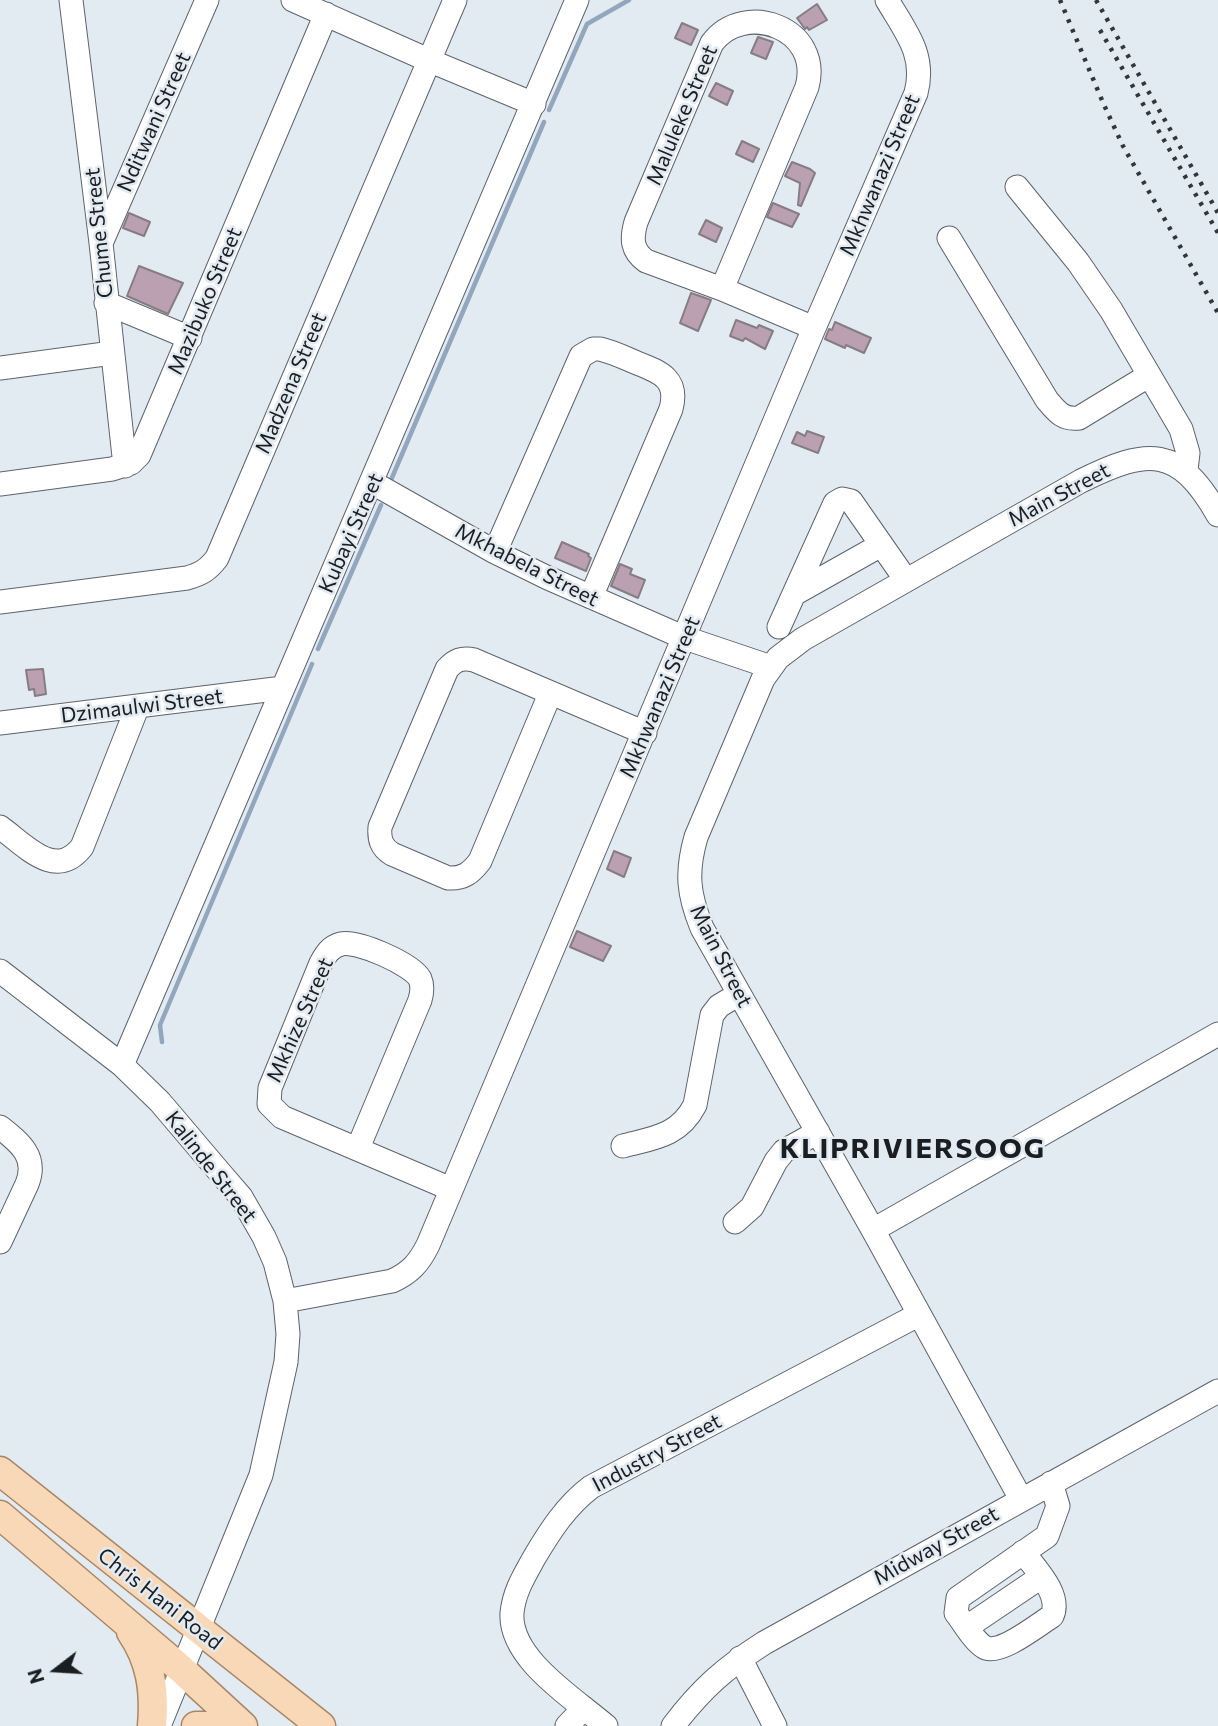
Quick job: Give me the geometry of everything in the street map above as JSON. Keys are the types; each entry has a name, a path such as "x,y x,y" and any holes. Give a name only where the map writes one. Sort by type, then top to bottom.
{"main road":[{"name":"Chris Hani Road","path":"0,1471 321,1726"},
{"name":"Chris Hani Road","path":"0,1515 181,1669 243,1726"},
{"path":"121,1617 147,1662 153,1691 152,1726"},
{"path":"196,1726 222,1726"}],"street":[{"name":"Chume Street","path":"71,0 125,466"},
{"name":"Nditwani Street","path":"101,243 207,0"},
{"path":"293,0 332,11 428,60 534,104"},
{"name":"Madzena Street","path":"0,602 187,578 200,575 210,568 217,558 455,0"},
{"name":"Kubayi Street","path":"122,1065 373,483 577,0"},
{"name":"Mkhwanazi Street","path":"285,1301 380,1285 405,1276 422,1257 916,93 921,75 914,47 887,0"},
{"name":"Mazibuko Street","path":"125,466 131,463 143,448 332,11"},
{"name":"Maluleke Street","path":"722,289 811,74 806,52 791,30 779,22 766,19 737,20 719,31 712,43 633,230 634,247 638,255 646,261 722,289 814,328"},
{"path":"1017,187 1095,285 1181,429 1188,453 1186,470 1218,515"},
{"path":"949,238 1057,413 1068,419 1079,418 1148,376"},
{"path":"106,303 190,338"},
{"path":"495,552 581,356 593,349 609,351 659,372 673,388 671,409 591,597"},
{"path":"0,368 112,353"},
{"name":"Main Street","path":"1021,1499 702,928 692,905 689,861 696,837 750,706 771,667 789,648 905,580 1109,468 1129,460 1148,458 1167,460 1186,470"},
{"path":"0,484 125,466"},
{"name":"Mkhabela Street","path":"373,483 495,552 591,597 685,638 771,667"},
{"path":"779,627 835,503 842,499 850,501 905,580"},
{"path":"794,594 881,545"},
{"path":"550,694 480,861 472,871 457,878 448,878 385,849 381,842 380,827 447,669 461,659 474,660 645,733"},
{"name":"Dzimaulwi Street","path":"0,723 284,688"},
{"path":"0,827 47,861 57,863 76,855 82,847 138,708"},
{"name":"Mkhize Street","path":"358,1148 422,992 419,977 408,966 351,943 333,947 321,963 270,1088 269,1104 282,1117 451,1189"},
{"name":"Kalinde Street","path":"0,971 122,1065 160,1102 240,1197 264,1237 275,1262 285,1301 288,1334 286,1362 261,1475 159,1726"},
{"path":"623,1146 673,1131 689,1116 695,1105 712,1015 719,1006 739,994"},
{"path":"873,1230 1218,1034"},
{"path":"0,1127 23,1147 31,1165 27,1184 0,1242"},
{"path":"735,1222 752,1207 784,1151 818,1132"},
{"name":"Industry Street","path":"606,1726 526,1655 515,1636 512,1615 516,1594 522,1579 564,1512 591,1487 918,1315"},
{"name":"Midway Street","path":"673,1726 714,1678 740,1658 1218,1391"},
{"path":"1023,1552 1053,1596 1056,1608 1052,1616 1002,1648 992,1650 984,1647 956,1613 958,1598 1023,1552 1047,1536 1058,1506 1051,1483"},
{"path":"967,1627 1041,1577"},
{"path":"740,1658 775,1726"},
{"path":"567,1726 584,1708"}],"building":[{"path":"817,4 827,20 809,30 807,27 805,29 797,18"},
{"path":"682,23 698,30 691,45 675,38"},
{"path":"758,37 773,42 766,59 751,53"},
{"path":"716,83 733,91 727,105 709,96"},
{"path":"742,141 759,149 753,162 736,154"},
{"path":"792,162 815,173 801,206 798,205 800,183 785,176"},
{"path":"773,203 799,214 792,227 767,217"},
{"path":"129,213 150,222 144,236 123,228"},
{"path":"706,220 722,228 716,242 699,234"},
{"path":"139,266 183,283 168,314 127,296"},
{"path":"691,293 711,300 698,331 680,323"},
{"path":"736,320 773,331 765,349 745,338 743,341 730,336"},
{"path":"835,322 871,338 864,353 825,339"},
{"path":"807,431 824,437 818,453 792,443 797,432 805,436"},
{"path":"562,542 589,554 591,558 586,571 555,558"},
{"path":"620,564 632,569 630,574 645,580 638,598 611,586"},
{"path":"43,669 46,694 35,696 34,689 29,690 26,670"},
{"path":"614,851 631,858 624,877 607,869"},
{"path":"577,931 611,946 603,961 570,947"}],"waterway":[{"path":"549,110 587,24 629,0"},
{"path":"391,480 544,122"},
{"path":"318,649 381,505"},
{"path":"162,1042 160,1025 312,664"}],"railway":[{"path":"1060,0 1123,146 1218,313"},
{"path":"1096,0 1218,213"},
{"path":"1100,30 1218,233"}],"district":[{"name":"KLIPRIVIERSOOG","path":"913,1149"}]}
